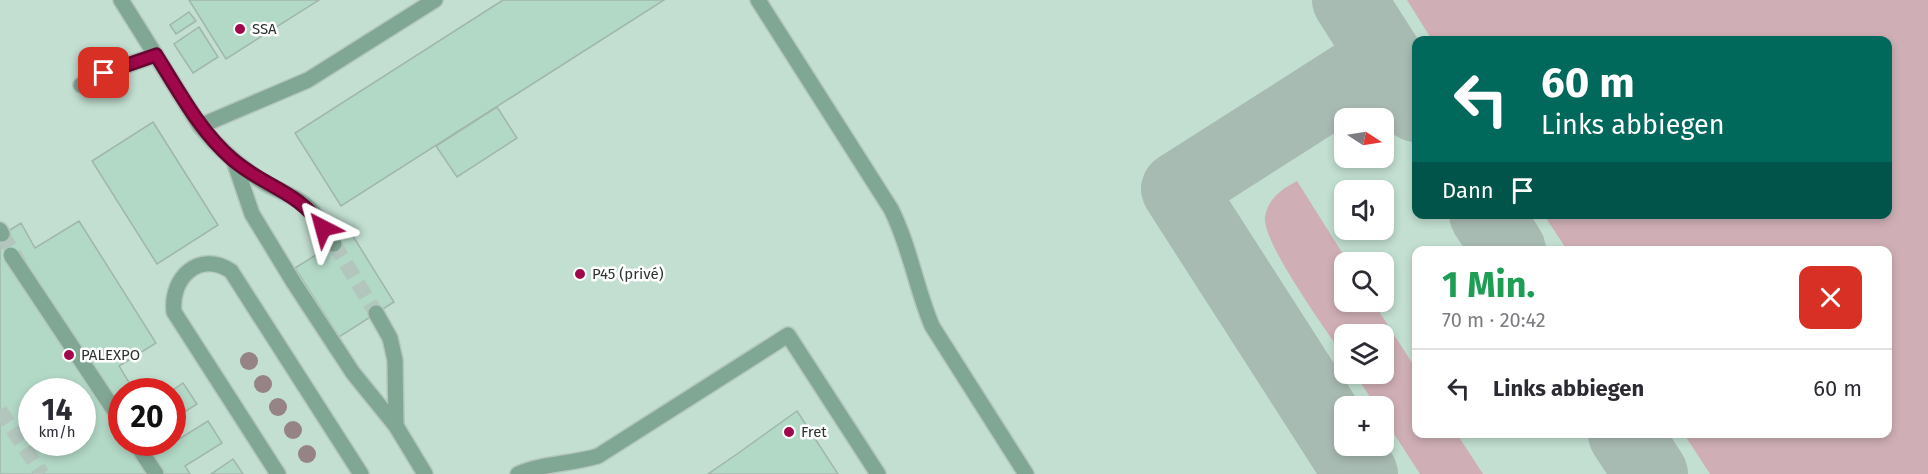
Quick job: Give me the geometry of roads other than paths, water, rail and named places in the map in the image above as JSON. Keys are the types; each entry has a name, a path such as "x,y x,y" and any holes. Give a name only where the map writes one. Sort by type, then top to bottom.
{"street":[{"path":"121,0 200,126 234,161 268,185 299,199 313,212 334,244"},
{"path":"200,126 308,80 435,0"},
{"path":"758,0 891,209 902,231 922,304 932,326 1026,474"},
{"path":"81,86 104,73 156,55"},
{"path":"234,161 252,214 353,373 396,426 425,474"},
{"path":"11,255 108,401"},
{"path":"278,474 174,312 172,298 177,283 192,269 215,264 231,272 361,474"},
{"path":"376,313 390,338 394,360 396,426"},
{"path":"518,474 529,469 572,464 598,456 788,335 878,474"},
{"path":"144,456 156,474"}],"tunnel":[{"path":"2,234 20,264"},
{"path":"334,244 376,313"},
{"path":"0,410 42,474"}],"place":[{"name":"SSA","path":"240,29"},
{"name":"P45 (privé)","path":"580,274"},
{"name":"PALEXPO","path":"69,355"},
{"name":"Fret","path":"789,432"}]}
